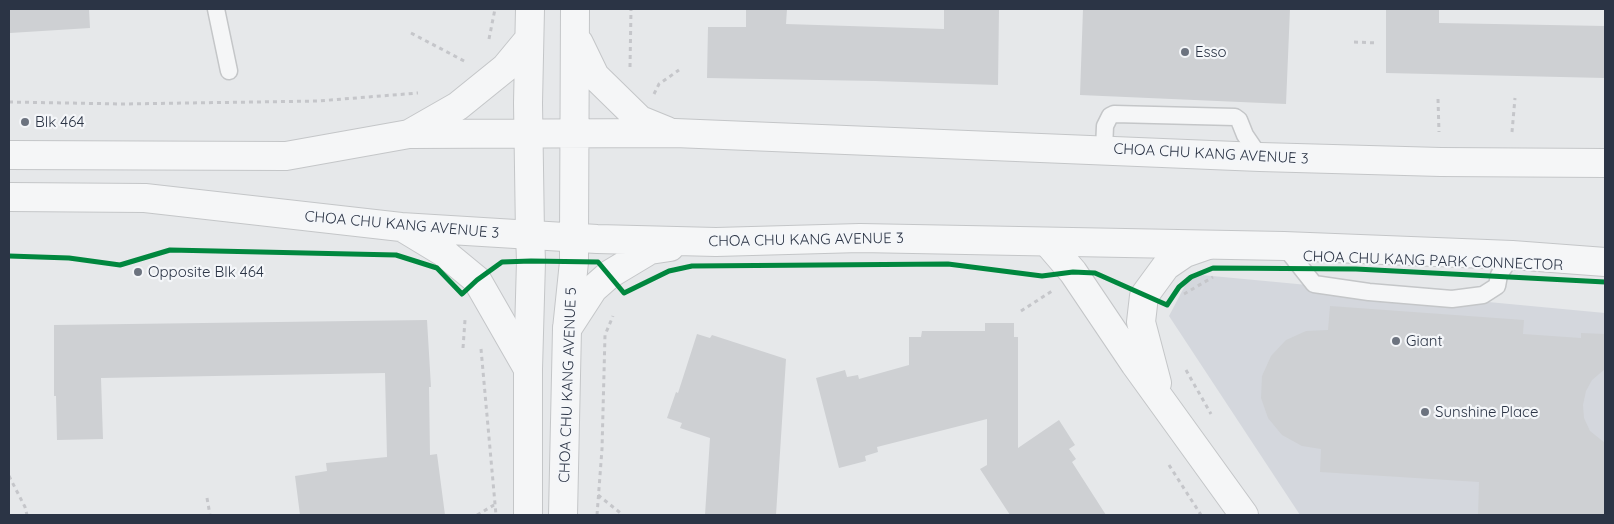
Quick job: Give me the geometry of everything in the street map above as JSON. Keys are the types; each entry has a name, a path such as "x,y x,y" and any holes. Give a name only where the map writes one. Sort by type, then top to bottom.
{"street":[{"path":"530,9 529,135 531,260 528,369 528,508 564,508"},
{"path":"575,22 595,76 640,120 675,133"},
{"name":"CHOA CHU KANG AVENUE 5","path":"564,508 567,329 574,262 573,134 576,108 575,22"},
{"path":"409,134 458,106 505,68 529,39"},
{"name":"CHOA CHU KANG AVENUE 3","path":"9,155 286,156 409,134 675,133 1025,148 1104,149 1260,157 1441,162 1605,163"},
{"name":"CHOA CHU KANG AVENUE 3","path":"9,197 145,198 401,227 499,234 716,242 860,238 1284,246 1512,255 1605,262"},
{"path":"401,227 443,252 528,369"},
{"path":"567,329 593,289 617,283 650,250 716,242"},
{"path":"1048,243 1073,272 1244,515"},
{"path":"1164,403 1141,322 1144,296 1166,266 1185,253 1208,245"}],"lane":[{"path":"216,9 229,71"},
{"path":"1104,149 1105,126 1110,116 1114,114 1235,118 1239,120 1245,135 1260,157"},
{"path":"1284,246 1314,284 1369,292 1452,299 1484,295 1497,286 1499,275 1512,255"}],"path":[{"path":"487,48 495,9"},
{"path":"631,9 630,67 634,74"},
{"path":"411,32 469,64 462,69"},
{"path":"1354,42 1378,43"},
{"path":"648,90 654,95 659,84 679,70"},
{"path":"9,102 124,104 308,101 426,93"},
{"path":"597,515 602,448 604,335 617,283"},
{"path":"463,348 466,302 469,287"},
{"path":"1021,311 1055,289"},
{"path":"480,339 496,515"},
{"path":"1184,366 1195,389 1216,423"},
{"path":"9,476 25,507 27,515"},
{"path":"598,495 623,515"},
{"path":"207,498 210,515"},
{"path":"477,515 494,505"}],"shaded area":[{"name":"Sunshine Place","path":"1191,274 1605,313 1605,515 1300,515 1169,316"}],"building":[{"path":"10,9 89,9 90,28 10,33"},
{"path":"746,9 787,9 786,24 944,29 944,9 999,9 998,85 707,78 708,27 746,27"},
{"name":"Esso","path":"1083,9 1290,9 1286,104 1080,95"},
{"path":"1386,9 1439,9 1439,23 1605,26 1605,78 1386,73"},
{"name":"Sunshine Place","path":"1330,306 1524,320 1523,334 1581,338 1581,333 1605,334 1605,369 1592,380 1586,391 1583,405 1584,418 1590,431 1605,443 1605,515 1478,515 1479,482 1320,472 1321,449 1302,446 1282,435 1268,418 1261,398 1262,376 1271,356 1286,340 1306,331 1328,330"},
{"path":"427,320 431,387 429,387 430,455 437,454 445,515 300,515 295,476 327,471 326,463 387,457 385,373 101,378 103,439 57,440 56,396 54,396 54,325"},
{"path":"985,323 1014,323 1014,337 1018,337 1018,448 1059,420 1075,445 1069,449 1076,459 1072,462 1106,515 1010,515 980,469 987,465 987,419 877,447 878,452 865,456 866,461 839,468 816,378 845,370 847,377 858,375 859,379 909,365 909,337 921,337 922,331 985,331"},
{"path":"697,334 710,338 712,335 786,359 776,515 705,515 710,438 680,428 682,423 667,418 676,392 678,393"}],"cycle path":[{"name":"CHOA CHU KANG PARK CONNECTOR","path":"9,256 69,258 120,265 170,250 396,255 437,268 462,294 477,280 502,262 531,261 598,262 624,293 669,271 692,266 948,264 1042,276 1073,272 1095,273 1167,305 1179,287 1191,277 1213,268 1356,269 1605,282"}],"place":[{"name":"Esso","path":"1185,52"},
{"name":"Blk 464","path":"25,122"},
{"name":"Opposite Blk 464","path":"138,272"},
{"name":"Giant","path":"1396,341"},
{"name":"Sunshine Place","path":"1425,412"}]}
